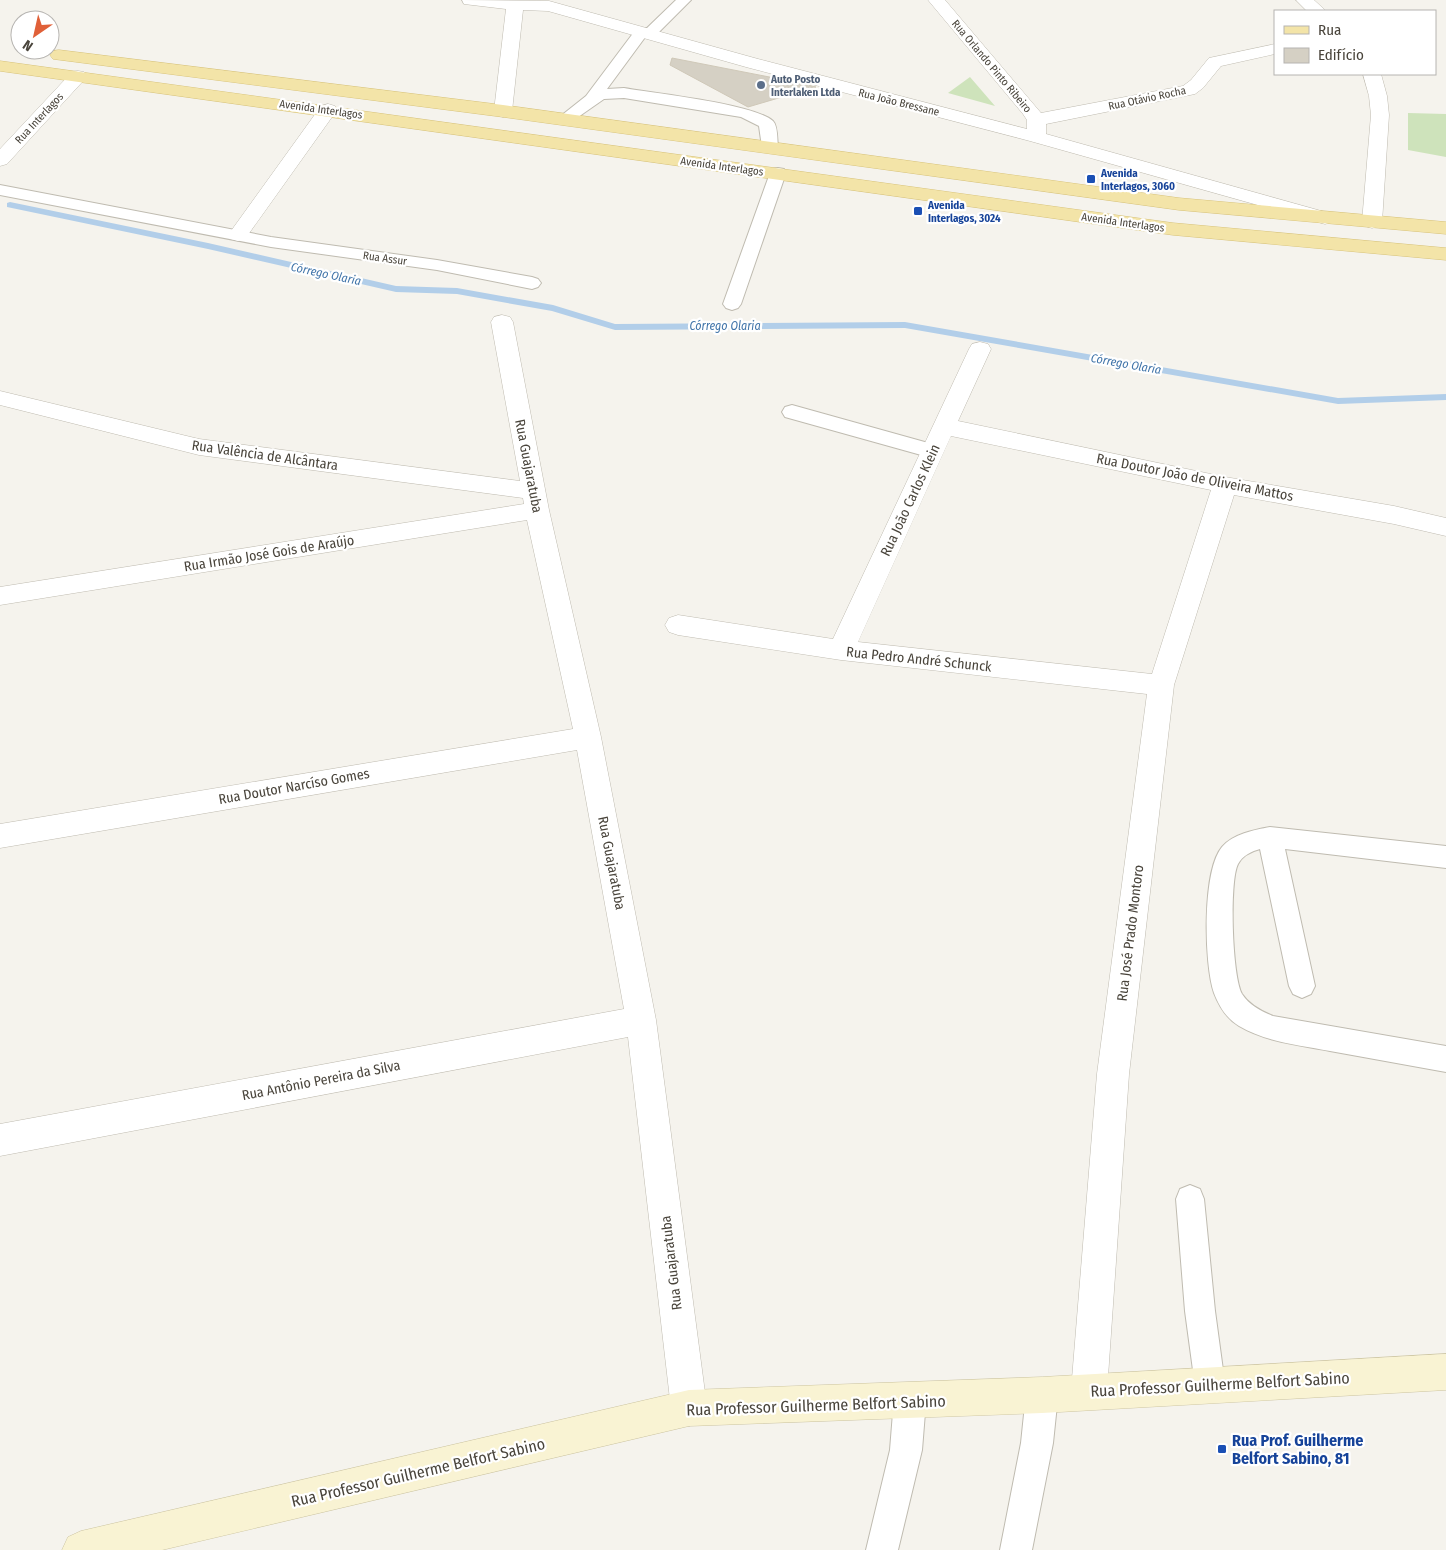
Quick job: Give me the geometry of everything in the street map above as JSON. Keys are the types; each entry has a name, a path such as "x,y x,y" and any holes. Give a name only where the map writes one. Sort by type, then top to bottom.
{"main road":[{"name":"Avenida Interlagos","path":"60,54 565,119 1179,204 1446,228"},
{"name":"Avenida Interlagos","path":"0,66 328,110 1173,229 1446,254"}],"street":[{"name":"Rua João Bressane","path":"470,0 553,3 752,64 1037,128 1325,218"},
{"name":"Rua Orlando Pinto Ribeiro","path":"936,0 1037,128"},
{"path":"1304,0 1316,10"},
{"path":"503,111 514,3"},
{"name":"Rua Otávio Rocha","path":"1037,128 1189,90 1197,84 1214,62 1274,49"},
{"path":"1372,75 1378,96 1380,114 1372,222"},
{"name":"Rua Interlagos","path":"0,160 78,76"},
{"path":"238,235 328,110"},
{"name":"Rua Guajaratuba","path":"502,322 536,500 588,737 641,1020 689,1408"},
{"name":"Rua João Carlos Klein","path":"841,650 980,349"},
{"name":"Rua Valência de Alcântara","path":"0,398 105,425 199,446 536,500"},
{"name":"Rua Doutor João de Oliveira Mattos","path":"944,426 1225,485 1394,515 1446,527"},
{"name":"Rua José Prado Montoro","path":"1089,1391 1113,1074 1161,685 1225,485"},
{"name":"Rua Irmão José Gois de Araújo","path":"0,596 536,500"},
{"name":"Rua Pedro André Schunck","path":"678,625 841,650 1161,685"},
{"name":"Rua Doutor Narcíso Gomes","path":"0,836 588,737"},
{"name":"Rua Antônio Pereira da Silva","path":"0,1140 641,1020"},
{"name":"Rua Professor Guilherme Belfort Sabino","path":"81,1550 689,1408 1042,1396 1089,1391 1446,1372"}],"lane":[{"path":"565,119 594,96 646,32 684,0"},
{"path":"594,96 614,92 624,93 745,113 767,124 770,147"},
{"path":"732,304 778,173"},
{"name":"Rua Assur","path":"0,190 300,247 437,265 532,283"},
{"path":"792,412 932,451"},
{"path":"1270,837 1302,986"},
{"path":"1446,857 1270,837 1250,841 1237,849 1227,860 1222,880 1221,933 1226,988 1235,1007 1253,1020 1273,1028 1446,1059"},
{"path":"1190,1199 1200,1311 1210,1385"},
{"path":"1016,1550 1037,1443 1042,1396"},
{"path":"882,1550 906,1450 910,1400"}],"green space":[{"path":"970,77 995,106 948,93"},
{"path":"1408,113 1446,114 1446,157 1408,150"}],"building":[{"path":"672,58 816,87 748,107 670,65"}],"waterway":[{"name":"Córrego Olaria","path":"10,205 208,246 396,289 457,291 553,308 615,327 905,325 1338,401 1446,397"}],"place":[{"name":"Auto Posto Interlaken Ltda","path":"761,85"},
{"name":"Avenida Interlagos, 3060","path":"1091,179"},
{"name":"Avenida Interlagos, 3024","path":"918,211"},
{"name":"Rua Prof. Guilherme Belfort Sabino, 81","path":"1222,1449"}]}
